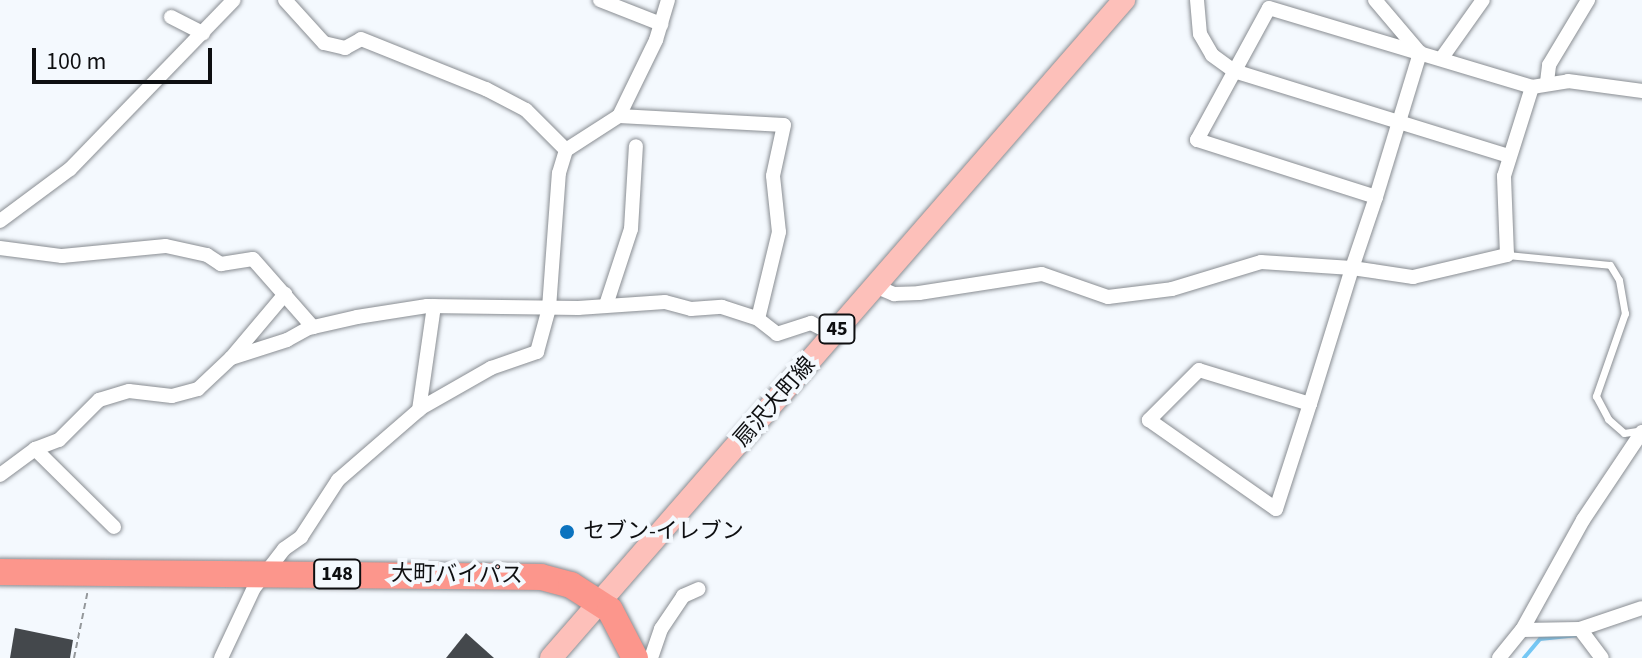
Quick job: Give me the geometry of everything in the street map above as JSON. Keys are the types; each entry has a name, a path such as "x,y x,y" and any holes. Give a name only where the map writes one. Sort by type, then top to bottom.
{"highway":[{"name":"大町バイパス","path":"0,572 260,581"},
{"name":"大町バイパス","path":"0,588 88,589 260,581 527,575 571,585 594,608 618,658"},
{"name":"大町バイパス","path":"594,608 616,618 635,658"}],"main road":[{"name":"扇沢大町線","path":"551,658 1124,0"}],"street":[{"path":"0,221 70,169 234,0"},
{"path":"285,0 324,43 345,48 361,39 486,89 526,110 566,150"},
{"path":"600,0 661,24"},
{"path":"221,658 260,581 284,549 301,537 338,480 419,410 491,368 537,352 549,308 559,173 566,150 619,116 661,24 668,0"},
{"path":"1197,0 1200,34 1212,55 1234,71 1509,156"},
{"path":"1375,0 1420,53"},
{"path":"1441,59 1483,0"},
{"path":"1547,82 1549,65 1588,0"},
{"path":"1376,197 1197,140 1269,8 1532,87 1547,82 1568,81 1642,91"},
{"path":"171,17 203,33"},
{"path":"1310,404 1199,370 1149,420 1276,509 1310,404 1352,268 1376,197 1420,53"},
{"path":"875,286 894,294 919,293 1042,274 1108,297 1172,289 1261,262 1352,268 1413,277 1507,255 1504,176 1532,87"},
{"path":"619,116 784,125 773,176 779,232 758,319"},
{"path":"606,305 631,229 636,146"},
{"path":"0,248 62,256 166,246 207,255 221,264 253,259 313,327"},
{"path":"0,475 35,449 59,440 99,400 129,391 172,396 198,389 231,358 285,294"},
{"path":"231,358 287,340 313,327 434,306 549,308 665,302 691,309 722,307 758,319 777,334 811,323 833,334"},
{"path":"419,410 434,306"},
{"path":"1499,658 1522,630 1583,520 1642,431"},
{"path":"35,449 114,527"},
{"path":"651,658 661,629 683,596 699,589"},
{"path":"1522,630 1580,629 1642,608"},
{"path":"1580,629 1602,658"}],"lane":[{"path":"1507,255 1610,265 1619,280 1625,313 1596,396 1608,419 1624,433 1642,431"}],"path":[{"path":"74,658 88,589"}],"building":[{"path":"15,628 73,640 70,658 10,658"},
{"path":"466,633 494,658 446,658"}],"waterway":[{"path":"1524,658 1540,639 1578,635"}],"place":[{"name":"セブン-イレブン","path":"567,532"}]}
